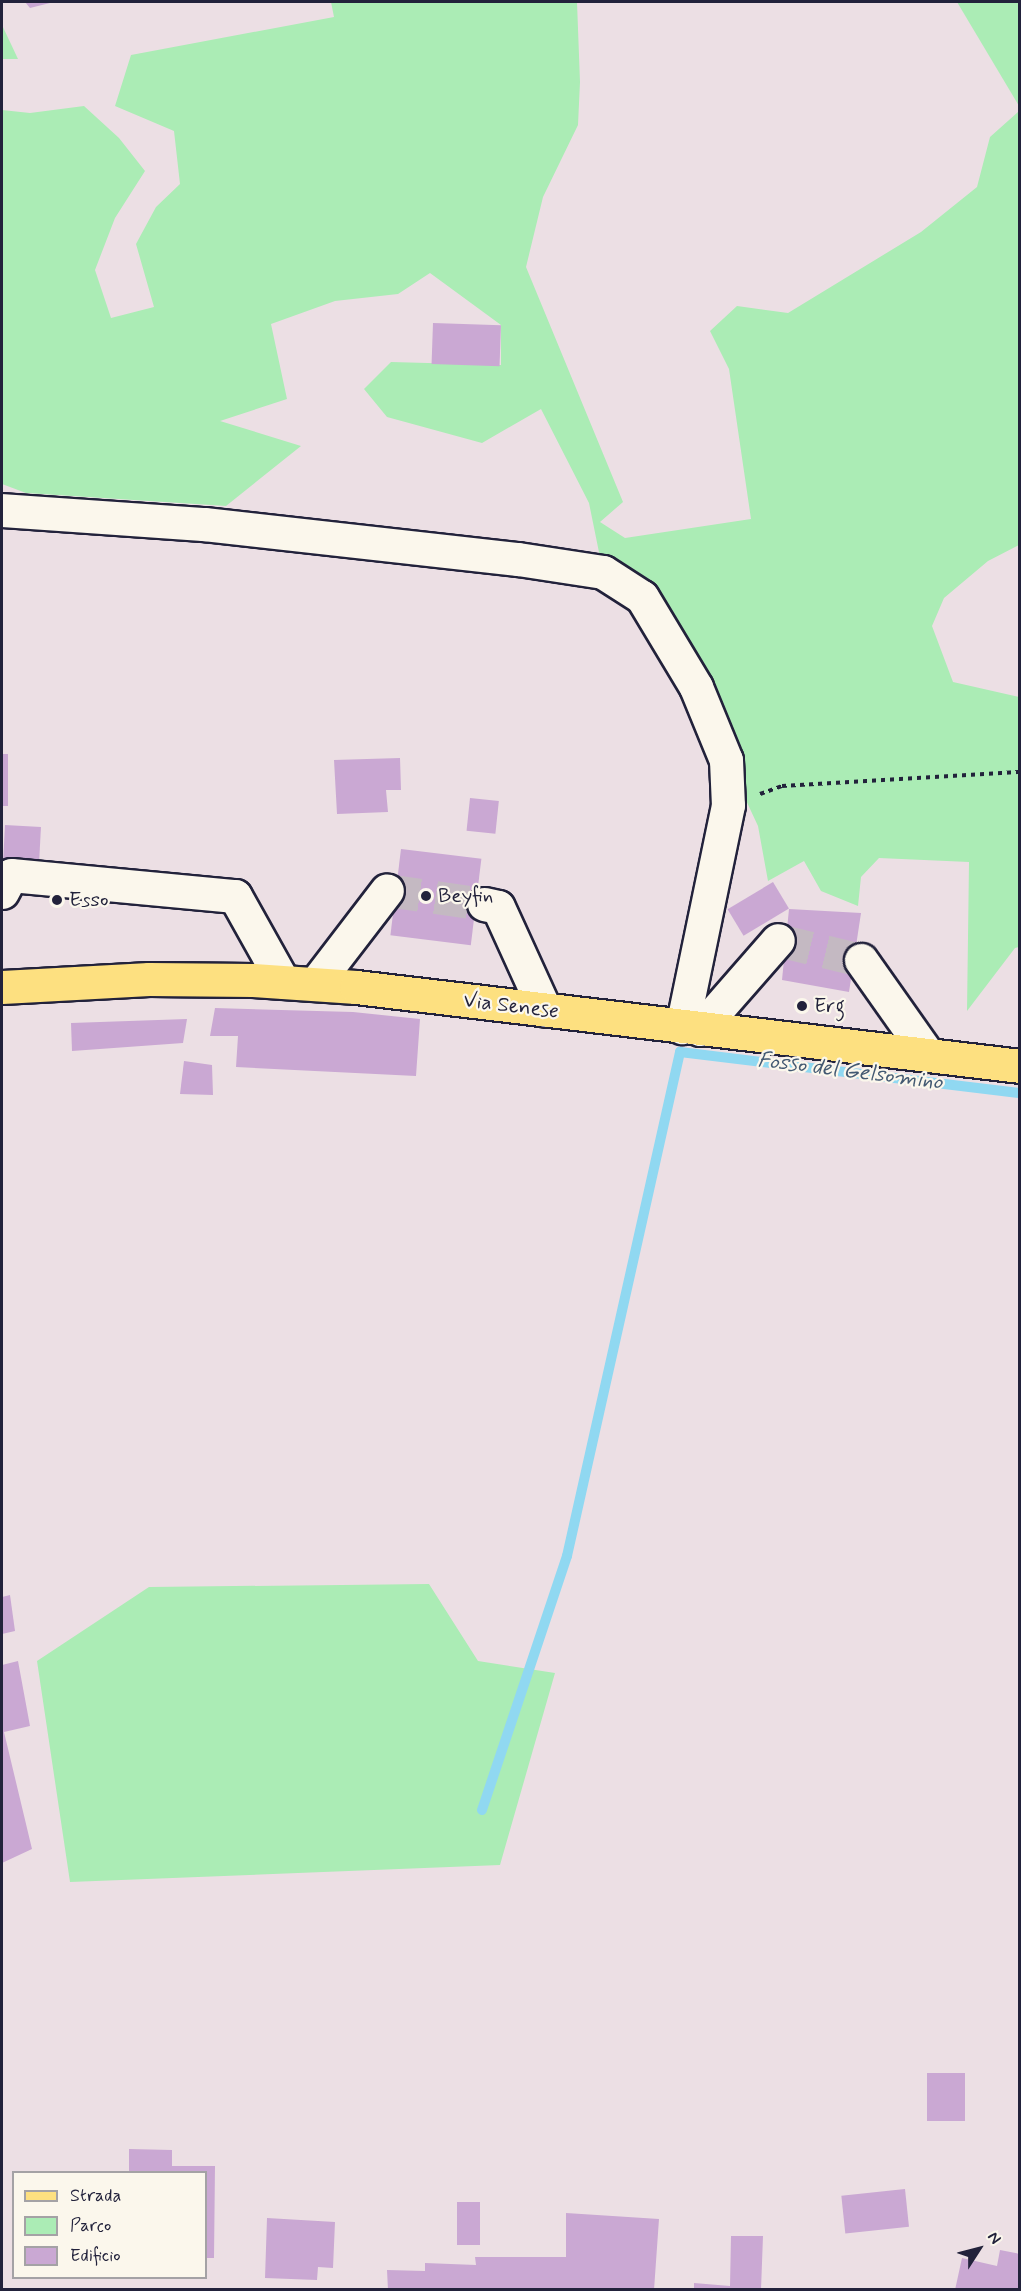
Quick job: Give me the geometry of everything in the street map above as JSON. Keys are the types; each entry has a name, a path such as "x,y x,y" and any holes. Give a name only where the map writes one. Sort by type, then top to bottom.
{"main road":[{"name":"Via Senese","path":"2,987 149,979 315,984 1020,1066"}],"lane":[{"path":"2,510 215,525 518,559 603,572 642,597 696,687 726,760 728,805 691,1028"},
{"path":"2,892 11,875 235,896 283,982"},
{"path":"315,984 387,890"},
{"path":"484,904 498,908 546,1010"},
{"path":"691,1028 778,940"},
{"path":"861,960 928,1055"}],"path":[{"path":"728,805 782,786 1020,772"}],"green space":[{"path":"331,2 577,2 580,82 578,125 543,197 526,267 623,502 600,522 625,538 751,519 729,369 710,331 737,306 788,313 921,232 977,187 990,137 1019,111 1019,545 988,561 944,598 932,626 953,682 1019,697 1019,947 1015,948 967,1011 969,862 879,858 861,877 858,906 821,891 804,861 768,881 758,826 696,687 603,572 589,503 541,409 482,443 387,417 364,389 391,362 501,365 501,325 430,273 398,294 335,301 271,324 287,399 220,421 301,446 226,506 26,493 2,484 2,110 30,113 84,106 119,138 145,171 115,218 95,270 111,318 154,307 136,244 156,207 180,184 174,131 115,106 131,55 334,17"},
{"path":"957,2 1019,2 1019,106"},
{"path":"2,25 18,59 2,59"},
{"path":"429,1584 478,1661 555,1673 500,1865 70,1882 37,1661 149,1587"}],"building":[{"path":"25,2 54,2 30,8"},
{"path":"433,323 501,325 500,366 432,364"},
{"path":"2,754 8,754 8,806 2,806"},
{"path":"400,758 401,790 386,790 388,812 337,814 334,760"},
{"path":"470,798 499,801 495,834 467,831"},
{"path":"5,825 41,827 39,864 3,862"},
{"path":"401,849 481,859 471,945 390,935"},
{"path":"773,882 789,909 744,936 728,909"},
{"path":"789,909 861,913 849,992 782,980"},
{"path":"215,1008 353,1012 420,1019 416,1076 236,1067 238,1036 210,1036"},
{"path":"187,1019 183,1043 72,1051 71,1023"},
{"path":"184,1061 212,1065 213,1095 180,1094"},
{"path":"10,1595 15,1631 2,1634 2,1597"},
{"path":"18,1661 30,1726 4,1732 32,1849 2,1863 2,1665"},
{"path":"927,2073 965,2073 965,2121 927,2121"},
{"path":"129,2149 172,2150 172,2166 215,2166 214,2258 207,2258 207,2171 129,2171"},
{"path":"905,2189 909,2227 845,2233 841,2196"},
{"path":"457,2202 480,2202 480,2245 457,2245"},
{"path":"566,2213 659,2219 654,2290 388,2290 387,2270 425,2271 425,2263 476,2265 475,2257 566,2257"},
{"path":"267,2218 335,2222 333,2268 318,2267 317,2280 265,2278"},
{"path":"731,2236 763,2236 761,2290 694,2290 694,2283 730,2286"},
{"path":"1000,2250 1020,2254 1020,2290 955,2290 962,2258 997,2266"}],"waterway":[{"name":"Fosso del Gelsomino","path":"482,1810 567,1556 680,1052 1020,1093"}],"tunnel":[{"path":"387,890 484,904"},
{"path":"778,940 861,960"}],"place":[{"name":"Beyfin","path":"426,896"},
{"name":"Esso","path":"57,900"},
{"name":"Erg","path":"802,1006"}]}
